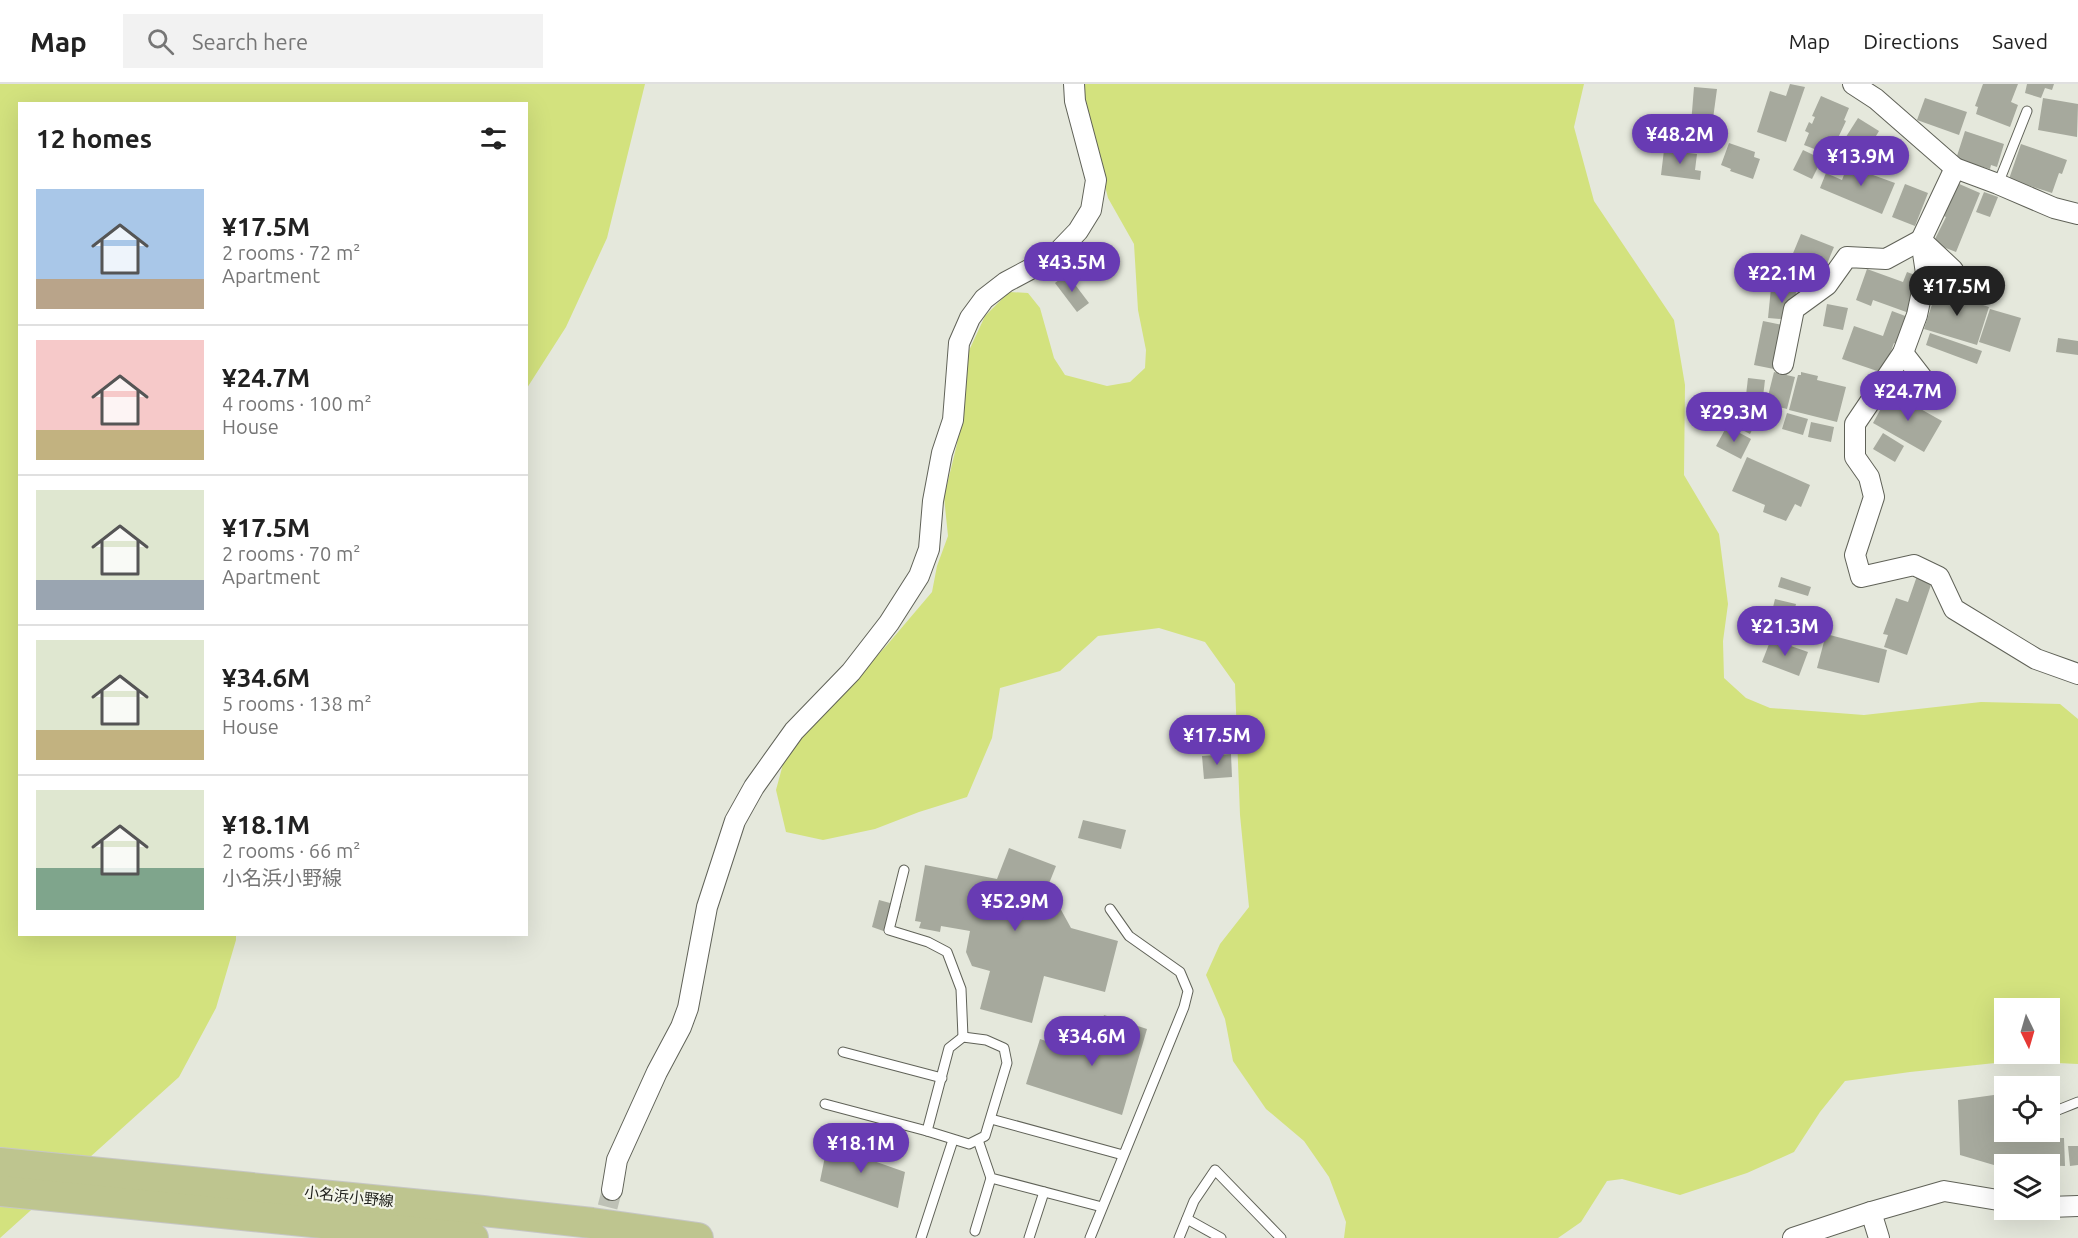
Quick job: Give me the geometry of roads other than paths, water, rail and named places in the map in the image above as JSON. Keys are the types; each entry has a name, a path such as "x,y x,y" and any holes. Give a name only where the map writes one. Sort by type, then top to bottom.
{"main road":[{"name":"小名浜小野線","path":"0,1162 483,1210 698,1238"},
{"name":"小名浜小野線","path":"0,1191 350,1232 473,1238"}],"street":[{"path":"612,1190 617,1160 688,1008 706,907 735,821 754,787 794,731 851,672 889,623 919,576 929,549 933,501 942,453 953,420 959,343 970,318 984,299 1006,282 1053,257 1078,231 1091,210 1096,180 1075,101 1074,84"},
{"path":"1853,84 1881,91 1955,168 2054,208 2078,214"},
{"path":"1955,168 1921,240 1926,273 1917,315 1903,353 1855,424 1855,457 1869,477 1874,497 1855,555 1861,578 1914,565 1939,577 1954,609 2036,659 2078,674"},
{"path":"1921,240 1953,270"},
{"path":"1782,364 1794,309 1827,285 1847,257 1886,259 1921,240"},
{"path":"1903,353 1927,384"},
{"path":"1793,1238 1944,1191 1994,1199"},
{"path":"2060,1207 2078,1206"},
{"path":"1871,1212 1879,1238"}],"lane":[{"path":"1998,184 2027,111"},
{"path":"904,870 889,930 928,942 947,952 961,989 963,1037"},
{"path":"1090,1238 1184,1007 1188,991 1180,972 1129,936 1110,909"},
{"path":"825,1104 969,1144 986,1136 1007,1063 1004,1048 986,1040 963,1037 950,1048 927,1131"},
{"path":"843,1052 942,1078"},
{"path":"2060,1109 2078,1102"},
{"path":"991,1119 1123,1155"},
{"path":"921,1238 953,1140"},
{"path":"975,1231 991,1178 978,1140"},
{"path":"1179,1238 1194,1201 1215,1170 1281,1238"},
{"path":"991,1178 1102,1207"},
{"path":"1029,1238 1044,1192"},
{"path":"1187,1219 1221,1238"}],"tunnel":[{"path":"600,1236 612,1190"}]}
